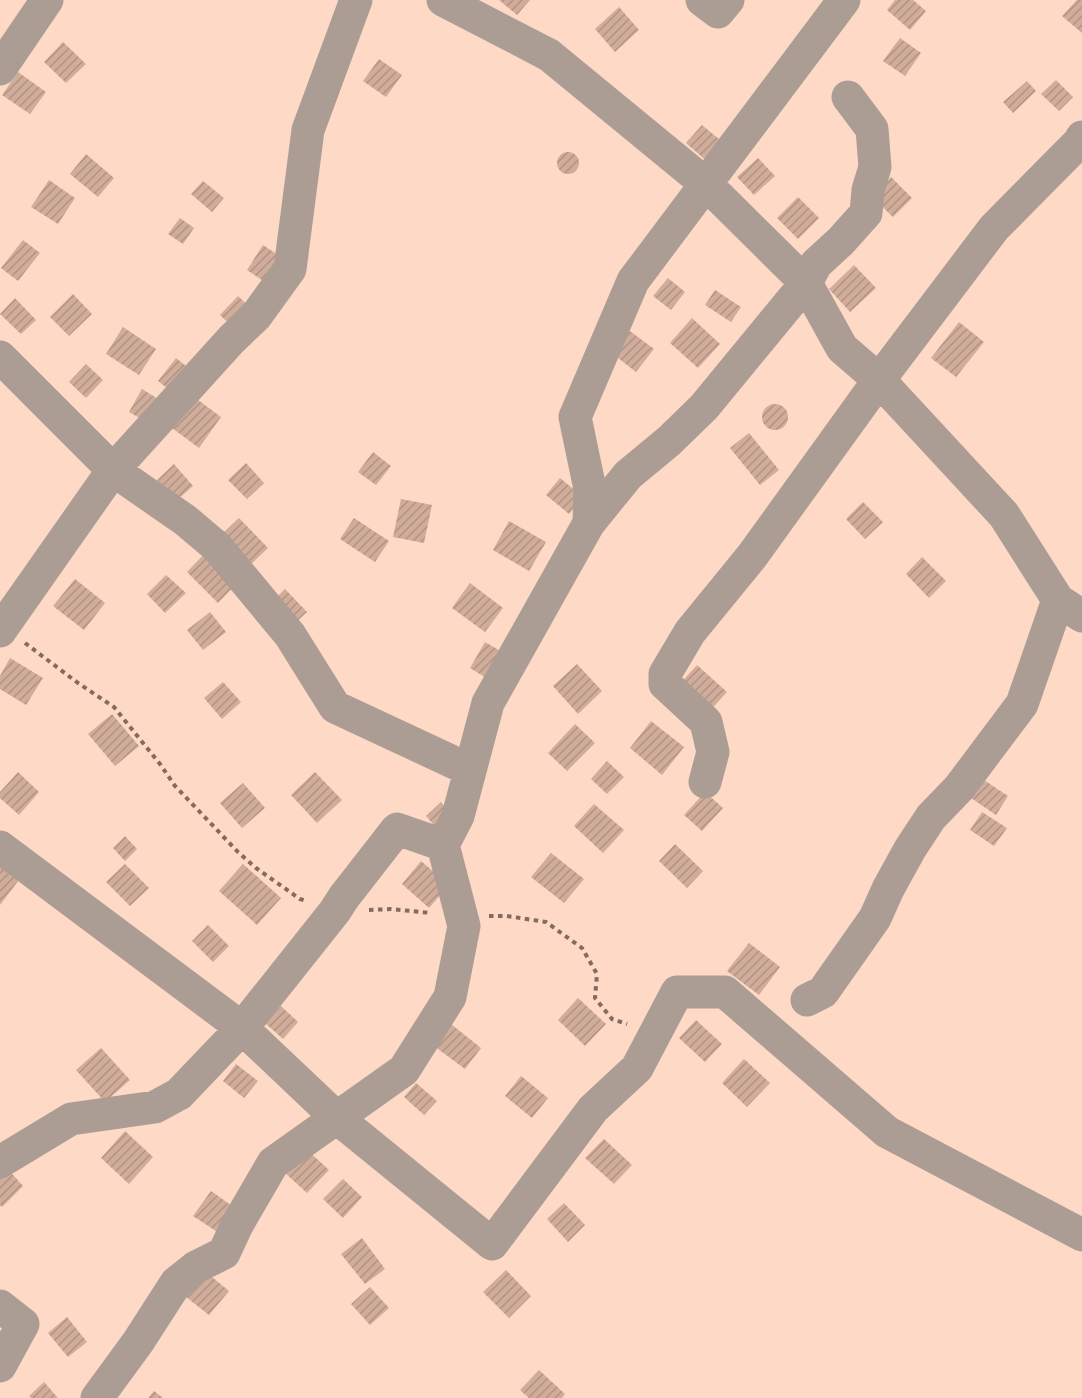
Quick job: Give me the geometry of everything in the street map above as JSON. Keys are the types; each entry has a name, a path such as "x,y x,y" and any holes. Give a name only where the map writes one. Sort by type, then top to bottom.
{"street":[{"path":"0,69 47,0"},
{"path":"1,629 113,470 231,340 256,316 290,269 308,130 356,0"},
{"path":"443,0 549,55 706,184 806,283 842,348 879,380 1004,515 1070,608 1022,704 959,788 931,817 910,849 875,918 823,992 807,1000"},
{"path":"702,0 717,12 728,0"},
{"path":"589,523 590,489 575,417 633,281 844,0"},
{"path":"97,1398 138,1342 176,1283 196,1267 225,1253 237,1225 273,1163 404,1070 450,997 464,926 443,844 458,816 488,703 589,523 628,475 669,441 704,407 806,283 816,264 866,213 868,190 875,167 872,129 848,97"},
{"path":"705,782 713,752 706,722 664,684 665,674 690,632 752,556 879,380 994,228 1082,137"},
{"path":"0,357 113,470 184,520 216,547 290,635 335,707 470,770"},
{"path":"0,1162 71,1119 155,1107 179,1094 242,1028 397,829 443,844"},
{"path":"0,847 242,1028 337,1118 492,1244 593,1109 637,1068 677,992 725,992 887,1132 1082,1235"},
{"path":"0,1306 23,1324 0,1366"}],"path":[{"path":"1,629 27,644 114,707 175,786 238,852 256,868 300,899 335,910 391,909 461,916 507,916 546,922 582,948 597,974 595,998 612,1019 656,1033"}],"building":[{"path":"499,0 530,0 517,15"},
{"path":"895,0 913,0 926,11 910,30 887,10"},
{"path":"1077,0 1082,0 1082,33 1062,16"},
{"path":"619,7 639,30 615,52 595,29"},
{"path":"900,38 921,53 905,76 883,61"},
{"path":"63,42 86,64 66,83 44,62"},
{"path":"379,59 402,75 386,97 363,81"},
{"path":"18,72 46,92 30,114 2,95"},
{"path":"1056,80 1073,97 1059,111 1041,94"},
{"path":"1027,81 1036,91 1013,113 1003,102"},
{"path":"702,125 725,144 709,163 686,143"},
{"path":"568,152 578,159 579,163 572,173 568,174 558,167 557,163 564,153"},
{"path":"86,154 114,178 98,197 70,174"},
{"path":"758,158 775,176 754,195 737,177"},
{"path":"891,177 912,198 893,217 872,197"},
{"path":"49,180 75,198 58,224 31,207"},
{"path":"203,181 224,198 212,212 191,194"},
{"path":"798,197 819,218 798,239 777,218"},
{"path":"180,218 194,228 183,244 168,234"},
{"path":"23,240 40,253 18,281 1,268"},
{"path":"263,245 287,261 271,286 247,270"},
{"path":"854,265 876,288 850,312 829,289"},
{"path":"668,278 685,292 671,310 653,296"},
{"path":"715,290 741,307 731,322 705,305"},
{"path":"73,294 92,314 69,336 50,317"},
{"path":"238,296 255,312 237,331 220,315"},
{"path":"15,298 36,320 21,334 0,314"},
{"path":"692,318 720,344 698,368 670,343"},
{"path":"959,322 984,342 956,377 931,358"},
{"path":"123,327 156,349 139,375 106,354"},
{"path":"630,331 654,349 636,372 613,354"},
{"path":"176,358 190,369 172,392 158,381"},
{"path":"86,364 103,380 86,398 69,382"},
{"path":"142,389 163,402 150,424 129,412"},
{"path":"190,394 221,417 199,448 168,425"},
{"path":"775,404 784,408 788,417 784,426 775,430 766,426 762,417 766,408"},
{"path":"749,433 779,470 760,485 730,448"},
{"path":"373,452 391,466 376,485 358,472"},
{"path":"246,463 264,483 247,499 228,480"},
{"path":"174,464 193,486 176,501 157,480"},
{"path":"560,478 583,497 569,514 546,495"},
{"path":"401,499 432,505 424,543 393,537"},
{"path":"863,502 883,522 865,539 846,519"},
{"path":"239,518 268,548 246,569 218,538"},
{"path":"354,518 389,541 375,562 340,539"},
{"path":"509,521 546,542 529,571 493,550"},
{"path":"207,551 239,581 218,603 187,572"},
{"path":"922,557 946,581 929,598 906,574"},
{"path":"166,575 186,593 165,613 147,594"},
{"path":"75,579 105,603 84,630 53,606"},
{"path":"470,583 503,608 485,632 452,608"},
{"path":"285,589 307,612 291,627 269,605"},
{"path":"210,612 226,632 203,650 187,630"},
{"path":"485,642 509,656 493,682 470,668"},
{"path":"10,658 43,678 26,705 0,689 0,676"},
{"path":"577,664 602,691 578,714 553,686"},
{"path":"697,665 727,692 706,715 676,688"},
{"path":"223,682 241,702 222,719 204,698"},
{"path":"112,714 139,746 115,766 88,734"},
{"path":"651,721 684,747 662,775 630,748"},
{"path":"575,724 595,743 567,771 548,753"},
{"path":"607,761 624,777 607,794 591,779"},
{"path":"18,772 39,792 19,815 0,798 0,792"},
{"path":"315,772 342,800 317,823 291,795"},
{"path":"984,780 1008,796 996,815 971,798"},
{"path":"243,783 265,808 242,828 220,803"},
{"path":"705,792 723,808 702,831 684,815"},
{"path":"441,802 454,817 439,831 426,816"},
{"path":"594,804 624,830 603,853 574,826"},
{"path":"982,812 1007,828 994,846 970,830"},
{"path":"125,836 137,849 125,861 113,848"},
{"path":"675,844 703,871 687,888 659,861"},
{"path":"551,853 584,879 564,903 531,877"},
{"path":"0,859 22,876 0,905"},
{"path":"421,861 449,885 429,908 402,884"},
{"path":"125,864 149,888 130,906 106,882"},
{"path":"243,864 281,898 257,925 219,891"},
{"path":"208,925 229,946 213,962 192,941"},
{"path":"749,943 780,967 759,995 727,971"},
{"path":"578,998 606,1024 585,1046 558,1020"},
{"path":"281,1006 298,1022 283,1039 265,1023"},
{"path":"696,1020 722,1044 705,1062 679,1038"},
{"path":"451,1024 481,1048 465,1069 434,1046"},
{"path":"101,1048 130,1080 105,1102 76,1070"},
{"path":"744,1059 770,1083 747,1107 722,1083"},
{"path":"236,1064 258,1081 244,1098 223,1081"},
{"path":"521,1076 548,1098 532,1118 505,1096"},
{"path":"416,1083 437,1101 424,1115 404,1097"},
{"path":"125,1131 153,1157 129,1184 101,1158"},
{"path":"604,1139 632,1165 614,1184 585,1158"},
{"path":"306,1149 329,1170 307,1193 284,1172"},
{"path":"4,1165 23,1186 2,1207 0,1205 0,1169"},
{"path":"343,1179 362,1197 343,1218 323,1199"},
{"path":"211,1191 242,1213 225,1237 193,1216"},
{"path":"564,1203 585,1225 568,1242 547,1219"},
{"path":"362,1238 385,1269 365,1284 341,1254"},
{"path":"201,1268 229,1291 209,1315 181,1293"},
{"path":"506,1270 531,1296 509,1318 483,1292"},
{"path":"370,1287 389,1308 370,1325 351,1304"},
{"path":"67,1317 87,1342 68,1357 48,1333"},
{"path":"539,1370 565,1394 562,1398 529,1398 520,1390"},
{"path":"44,1382 58,1398 31,1398 29,1396"},
{"path":"154,1391 163,1398 148,1398"}]}
